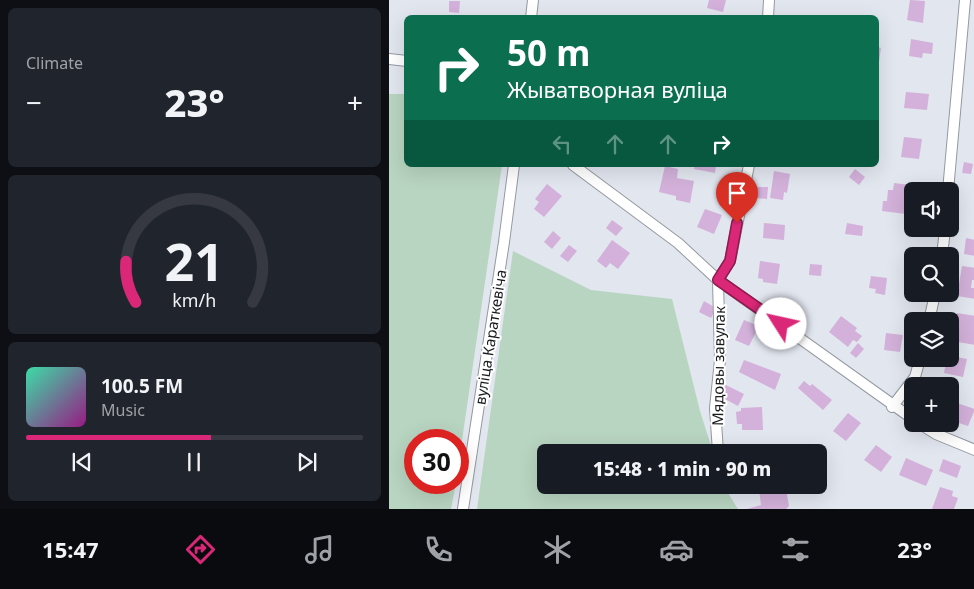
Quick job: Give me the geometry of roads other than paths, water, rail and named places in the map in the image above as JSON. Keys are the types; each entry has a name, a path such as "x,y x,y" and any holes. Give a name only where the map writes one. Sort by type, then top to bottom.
{"street":[{"path":"531,15 533,0"},
{"path":"768,15 769,0"},
{"path":"949,182 965,0"},
{"path":"389,59 404,61"},
{"name":"вуліца Караткевіча","path":"463,509 514,167"},
{"path":"576,167 678,243 718,280 813,346 892,407 904,414"},
{"path":"718,280 730,261 749,167"},
{"name":"Мядовы завулак","path":"717,444 715,408 720,360 718,280"},
{"path":"892,407 915,376 918,367"},
{"path":"933,432 974,450"}]}
